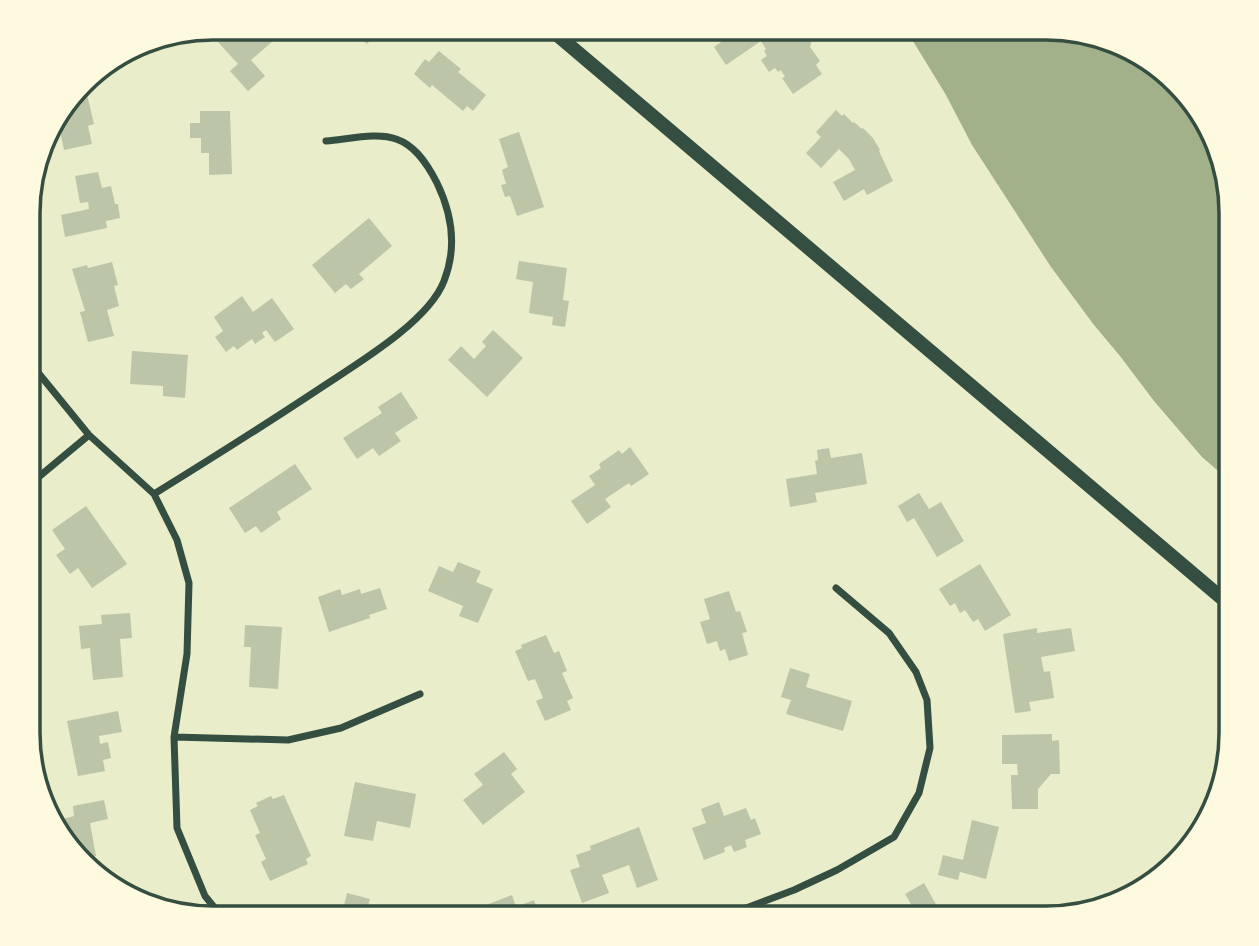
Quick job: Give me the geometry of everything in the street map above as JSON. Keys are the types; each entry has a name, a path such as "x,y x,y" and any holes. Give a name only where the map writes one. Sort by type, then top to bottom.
{"main road":[{"path":"564,41 1218,595"}],"street":[{"path":"154,494 248,436 386,344 427,308 444,283 450,260 452,224 444,197 418,152 398,139 380,135 326,141"},
{"path":"40,375 89,435 154,494 177,540 189,583 187,654 174,737 177,828 205,896 212,905"},
{"path":"40,475 89,435"},
{"path":"752,906 826,875 894,837 919,793 930,748 927,701 916,671 889,633 836,588"},
{"path":"174,737 288,740 341,727 420,694"}],"shaded area":[{"path":"913,41 1057,41 1090,46 1132,63 1160,83 1183,108 1196,127 1210,158 1217,191 1219,471 1202,457 1154,401 1051,267 972,145"}],"building":[{"path":"273,41 251,60 265,76 248,91 230,71 238,64 218,42"},
{"path":"723,41 761,41 726,65 714,47"},
{"path":"761,41 812,41 810,47 820,61 816,65 822,74 793,94 782,78 785,77 781,70 778,72 775,68 769,72 761,60 767,56 764,51 766,49"},
{"path":"439,51 461,69 458,72 486,95 473,111 467,106 463,111 414,74 425,59 429,62"},
{"path":"87,95 94,124 88,126 92,144 64,150 60,132"},
{"path":"836,110 873,138 893,181 867,195 864,189 844,201 833,182 855,170 849,159 839,149 821,168 806,153 821,137 816,132"},
{"path":"200,111 230,111 232,174 209,175 209,153 201,153 201,138 190,138 190,123 200,123"},
{"path":"519,132 544,207 517,216 510,196 505,197 501,185 506,184 502,170 508,167 499,139"},
{"path":"98,172 102,188 111,186 120,218 106,221 107,228 65,237 61,215 89,209 88,202 80,203 75,176"},
{"path":"369,218 392,246 359,274 364,279 351,289 346,284 335,293 312,265"},
{"path":"519,261 567,268 563,300 569,301 565,327 552,325 553,317 529,313 533,282 516,279"},
{"path":"112,262 118,285 114,286 119,306 107,310 114,336 88,342 80,312 85,311 72,269"},
{"path":"242,296 253,312 272,298 294,329 275,342 266,330 262,333 265,337 255,344 252,339 237,350 234,346 226,352 215,337 223,331 214,317"},
{"path":"493,330 523,358 487,397 448,360 461,346 474,359 486,346 482,342"},
{"path":"132,351 188,355 185,398 163,396 163,386 130,384"},
{"path":"401,392 418,418 395,433 401,441 379,456 373,448 357,459 343,438 382,413 378,407"},
{"path":"630,447 649,474 605,499 611,507 587,524 571,501 595,485 589,476 601,468 599,464 619,450 622,454"},
{"path":"829,448 831,458 862,453 867,484 815,493 817,502 790,507 786,479 817,474 817,450"},
{"path":"295,464 312,489 277,512 281,519 261,533 256,526 245,533 229,508"},
{"path":"919,493 929,509 941,502 964,541 937,557 914,518 907,522 898,506"},
{"path":"86,506 127,564 92,588 78,568 70,574 56,555 65,549 52,530"},
{"path":"458,562 481,571 476,582 493,589 478,623 459,616 463,606 428,591 439,566 453,572"},
{"path":"980,564 1011,615 985,631 978,619 973,622 965,610 960,613 955,603 950,606 939,589"},
{"path":"380,588 387,609 329,632 318,597 340,589 342,595 360,589 361,594"},
{"path":"729,591 747,632 742,633 748,655 729,661 725,649 720,651 717,641 707,644 700,622 710,619 704,599"},
{"path":"130,613 132,638 120,639 123,677 93,680 90,648 81,649 79,626 102,624 101,615"},
{"path":"245,625 282,627 278,689 249,687 251,647 244,647"},
{"path":"1037,628 1037,633 1071,628 1075,651 1041,657 1044,672 1050,671 1054,698 1029,702 1031,711 1015,713 1003,634"},
{"path":"546,635 554,653 559,651 567,671 562,673 573,698 567,701 571,710 545,721 536,701 543,698 535,679 528,681 515,651 522,648 521,645"},
{"path":"790,668 810,674 806,687 852,701 843,731 786,714 791,700 781,697"},
{"path":"118,711 122,732 99,736 100,744 108,742 111,758 103,760 105,771 78,776 67,721"},
{"path":"1052,734 1052,741 1059,740 1060,774 1051,774 1038,789 1038,809 1012,809 1011,775 1018,775 1017,764 1002,764 1002,735"},
{"path":"504,752 517,769 511,774 525,792 483,825 463,800 483,785 474,774"},
{"path":"355,782 416,794 410,828 377,821 373,841 344,836"},
{"path":"284,795 311,856 306,859 308,864 270,881 261,862 266,859 255,835 260,833 250,810 258,806 256,803 271,796 273,799"},
{"path":"104,800 108,819 90,823 96,856 91,855 63,819 74,816 73,806"},
{"path":"719,802 724,816 746,808 751,820 755,818 761,834 745,840 747,847 734,852 731,845 724,848 725,852 704,860 692,828 706,823 701,809"},
{"path":"972,820 999,827 986,879 960,872 958,880 938,875 943,855 963,860"},
{"path":"639,827 658,880 637,888 629,865 602,875 609,893 582,903 570,870 580,867 576,855 591,850 590,846"},
{"path":"924,883 937,906 912,906 905,894"},
{"path":"347,893 370,899 368,905 344,905"},
{"path":"512,895 515,905 485,905"},
{"path":"534,900 536,905 520,905"}]}
